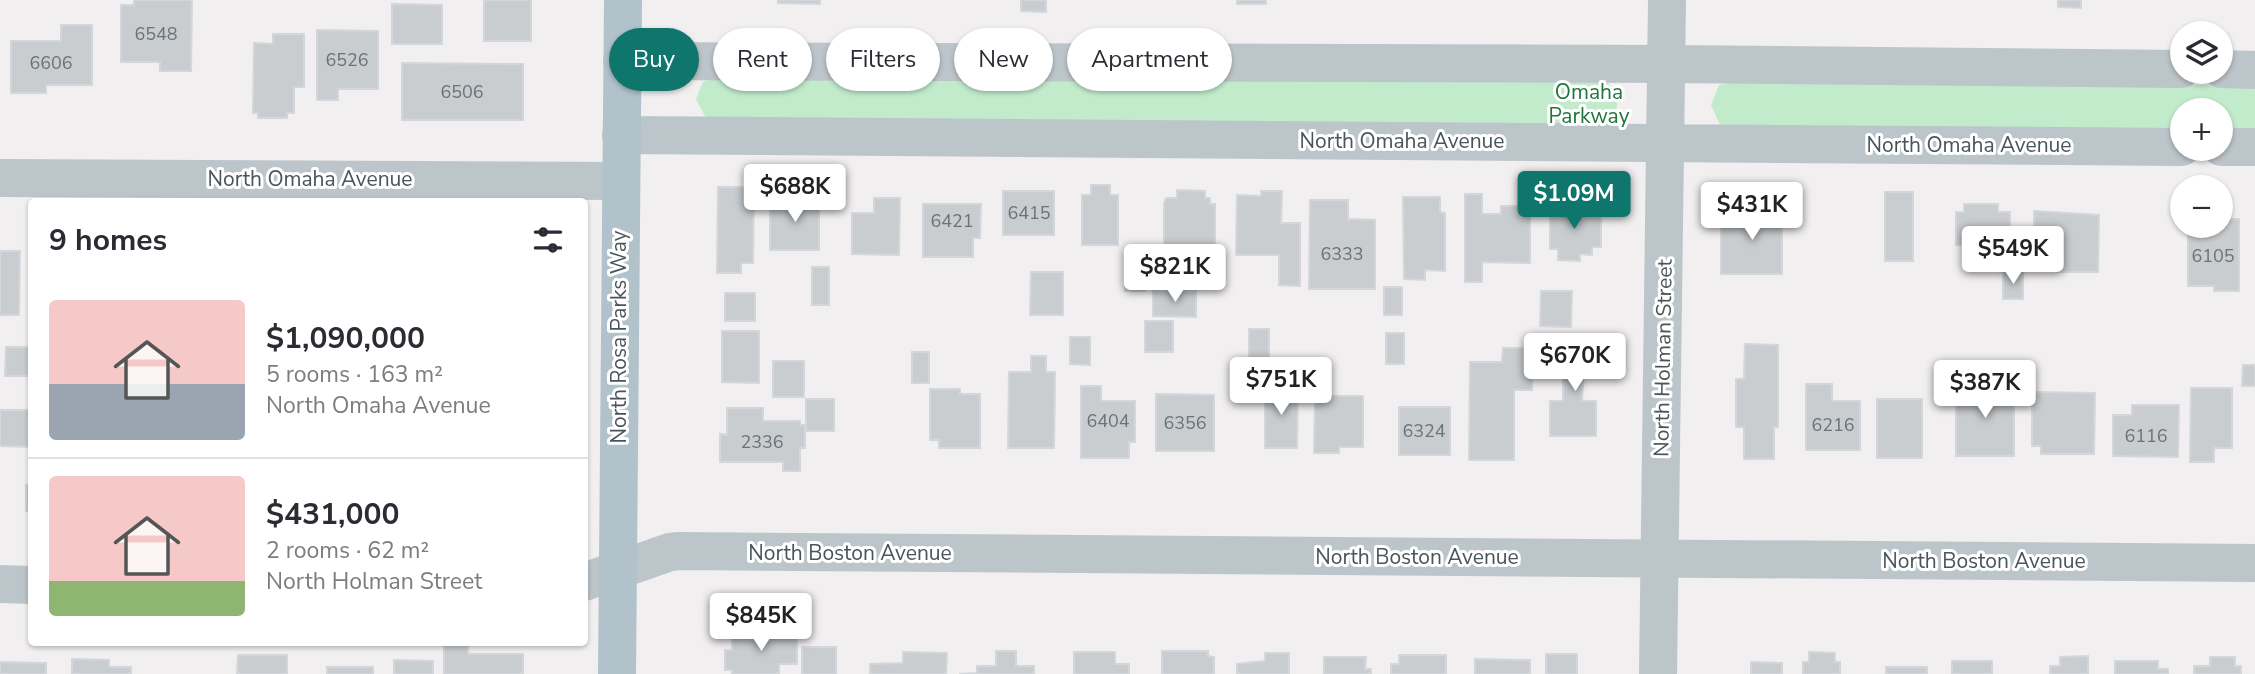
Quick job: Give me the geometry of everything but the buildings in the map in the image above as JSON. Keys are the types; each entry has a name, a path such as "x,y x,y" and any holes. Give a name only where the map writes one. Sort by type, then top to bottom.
{"main road":[{"name":"North Rosa Parks Way","path":"623,0 623,28"},
{"name":"North Rosa Parks Way","path":"617,674 601,576 620,181 622,91"}],"street":[{"name":"North Holman Street","path":"1658,674 1667,0"},
{"path":"699,61 1667,64 2170,69"},
{"path":"2233,69 2255,70"},
{"name":"North Omaha Avenue","path":"621,135 2170,147"},
{"path":"2233,147 2255,147"},
{"name":"North Omaha Avenue","path":"0,178 620,181"},
{"name":"North Boston Avenue","path":"601,576 679,551 2255,563"},
{"path":"0,584 28,584"}],"green space":[{"name":"Omaha Parkway","path":"713,77 713,91 812,91 812,77 826,77 826,91 940,91 940,77 954,77 954,91 1053,91 1053,77 1067,77 1067,91 1232,91 1232,77 1600,77 1614,88 1617,105 1614,122 1598,130 706,118 696,99 703,82"},
{"path":"1741,81 2255,86 2255,136 2233,136 2233,98 2170,98 2170,136 1720,125 1711,105 1719,85"}]}
